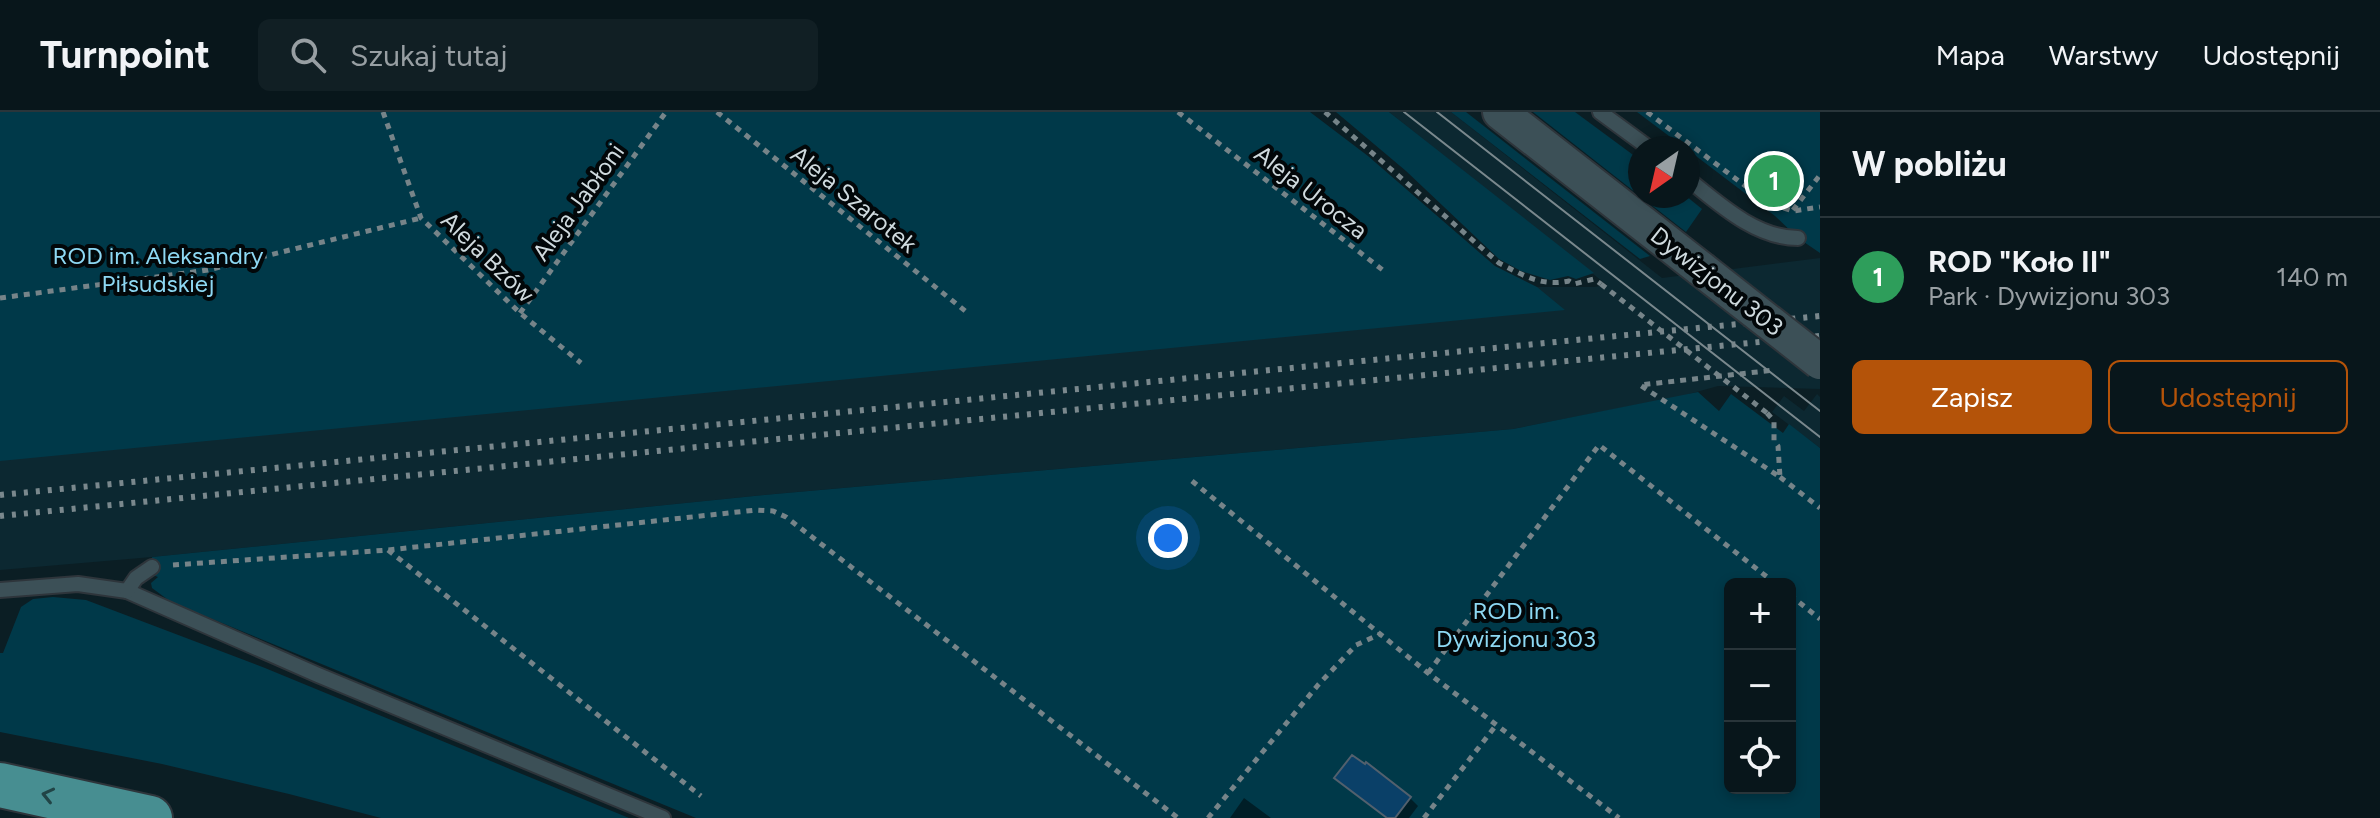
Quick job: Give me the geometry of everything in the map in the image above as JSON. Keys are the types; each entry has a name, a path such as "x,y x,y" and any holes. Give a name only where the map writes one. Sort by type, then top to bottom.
{"highway":[{"path":"0,785 150,818"}],"street":[{"name":"Dywizjonu 303","path":"1500,112 1701,269 1805,365"}],"lane":[{"path":"1600,112 1633,136"},
{"path":"1700,189 1750,224 1782,238 1798,238"},
{"path":"127,591 136,578 152,567"},
{"path":"0,590 78,584 127,591 318,675 663,818"}],"path":[{"name":"Aleja Bzów","path":"383,112 421,218 520,313 581,363"},
{"name":"Aleja Jabłoni","path":"520,313 666,112"},
{"name":"Aleja Szarotek","path":"717,112 969,314"},
{"name":"Aleja Urocza","path":"1178,112 1384,271"},
{"path":"1325,112 1499,263 1552,285 1594,279 1767,413 1774,421 1780,477"},
{"path":"1647,112 1768,203 1793,211 1820,207"},
{"path":"1793,211 1820,175"},
{"path":"0,298 208,270 421,218"},
{"path":"1805,365 1640,385 1780,477 1820,508"},
{"path":"1428,673 1599,445 1768,578"},
{"path":"1192,481 1428,673 1619,818"},
{"path":"152,567 388,550 756,510 773,511 786,517 1178,818"},
{"path":"388,550 701,796"},
{"path":"1796,600 1820,619"},
{"path":"1208,818 1318,685 1356,645 1380,634"},
{"path":"1424,818 1497,724"}],"shaded area":[{"path":"1389,112 1451,112 1662,278 1820,258 1820,389 1718,386 1513,429 775,494 0,570 0,443 1444,267 1537,287 1607,285"},
{"path":"1817,394 1820,397 1820,448 1772,412 1784,396 1804,411"}],"green space":[{"name":"ROD im. Aleksandry Piłsudskiej","path":"0,112 1310,112 1368,156 1495,266 1537,287 1565,310 0,461"},
{"path":"1336,112 1389,112 1594,273 1576,279 1568,276 1550,280 1521,271 1499,259 1406,171"},
{"path":"1451,112 1466,112 1650,256 1640,259"},
{"path":"1533,112 1575,112 1628,151 1628,187"},
{"path":"1637,112 1820,112 1820,253 1700,159 1700,136 1669,136"},
{"path":"1700,207 1702,209 1686,232 1655,208"},
{"name":"ROD im. Dywizjonu 303","path":"1698,392 1719,411 1731,394 1783,433 1789,424 1820,448 1820,818 696,818 171,602 152,588 151,583 158,577 153,575 152,557 775,494 1513,429"},
{"path":"33,599 86,600 265,668 629,818 381,818 162,764 0,732 0,653 3,653 21,607"}],"building":[{"path":"1352,755 1366,762 1411,797 1395,818 1387,818 1334,778"}],"tram line":[{"path":"1404,112 1820,437"},
{"path":"1437,112 1820,411"}],"railway":[{"path":"0,495 1820,316"},
{"path":"0,516 1820,336"}],"place":[{"name":"ROD \"Koło II\"","path":"1774,181"}]}
